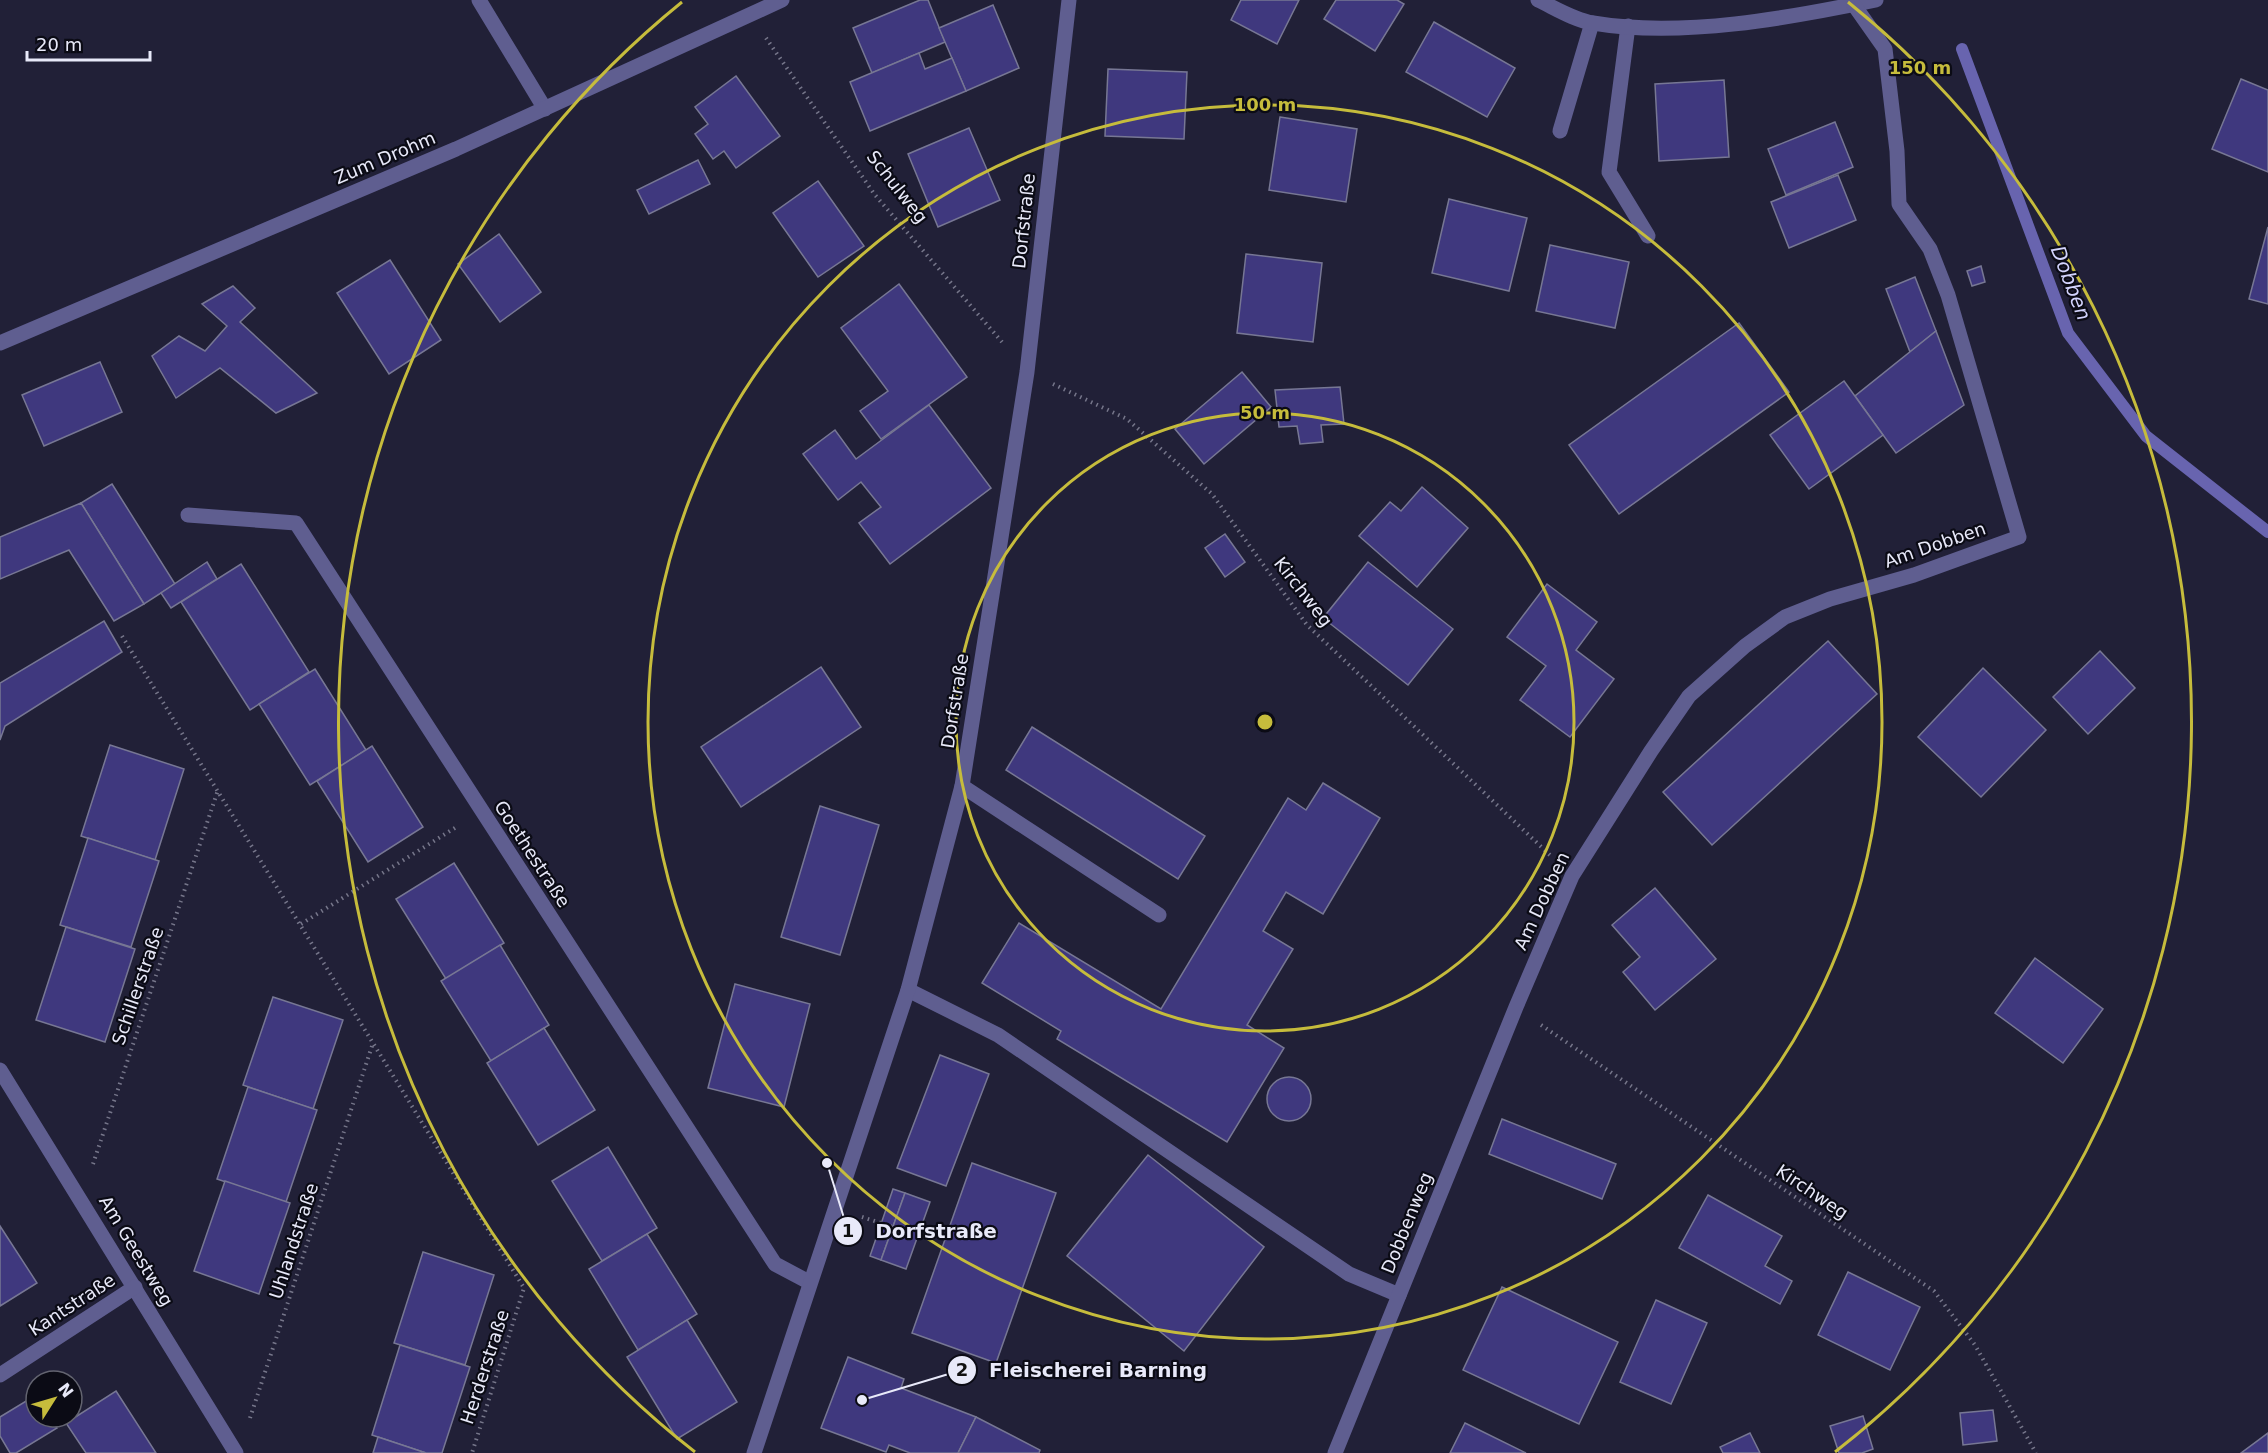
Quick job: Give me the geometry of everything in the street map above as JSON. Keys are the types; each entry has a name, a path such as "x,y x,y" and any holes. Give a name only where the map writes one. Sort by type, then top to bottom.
{"street":[{"path":"479,0 545,109"},
{"name":"Zum Drohm","path":"0,343 545,109 782,0"},
{"name":"Dorfstraße","path":"754,1453 908,990 962,786 1027,372 1069,0"},
{"path":"1538,0 1592,23 1667,27 1768,21 1876,0"},
{"name":"Am Dobben","path":"1516,1007 1572,876 1650,751 1689,696 1744,646 1785,617 1830,599 1914,574 2019,537 1948,295 1930,249 1899,204 1897,152 1885,49 1854,5"},
{"path":"1560,131 1592,23"},
{"path":"1628,26 1609,172 1648,236"},
{"name":"Goethestraße","path":"188,515 296,523 775,1264 809,1282"},
{"path":"962,786 1159,915"},
{"path":"908,990 998,1035 1349,1274 1399,1295"},
{"name":"Dobbenweg","path":"1335,1453 1516,1007"},
{"name":"Am Geestweg","path":"0,1070 237,1453"},
{"name":"Kantstraße","path":"0,1375 135,1287"}],"path":[{"name":"Schulweg","path":"750,15 875,195 1027,372"},
{"name":"Kirchweg","path":"1027,372 1127,419 1212,494 1307,625 1572,876"},
{"path":"122,636 373,1042"},
{"name":"Schillerstraße","path":"72,1184 90,1173 218,789"},
{"path":"301,924 482,811"},
{"name":"Kirchweg","path":"1516,1007 1934,1291 1975,1345 2036,1453"},
{"name":"Herderstraße","path":"373,1042 524,1288 472,1453"},
{"name":"Uhlandstraße","path":"225,1435 248,1423 373,1042"}],"building":[{"path":"920,0 928,0 945,42 872,73 853,28"},
{"path":"1241,0 1299,0 1277,44 1231,20"},
{"path":"1336,0 1397,0 1404,4 1375,51 1324,19"},
{"path":"993,5 1019,68 966,91 939,28"},
{"path":"1434,22 1515,68 1487,117 1406,72"},
{"path":"919,53 925,69 952,58 966,91 870,131 850,82"},
{"path":"1108,69 1187,72 1184,139 1105,136"},
{"path":"736,76 780,136 736,168 724,151 713,159 695,134 708,124 695,107"},
{"path":"2241,79 2268,90 2268,172 2212,149"},
{"path":"1724,80 1729,157 1659,161 1655,84"},
{"path":"1280,117 1357,129 1346,202 1269,190"},
{"path":"1835,122 1853,167 1786,195 1768,149"},
{"path":"969,128 1000,200 938,227 908,154"},
{"path":"698,160 710,184 649,214 637,190"},
{"path":"1838,175 1856,220 1789,248 1771,202"},
{"path":"818,181 864,246 818,277 773,213"},
{"path":"1449,199 1527,218 1509,291 1432,273"},
{"path":"2268,227 2268,304 2249,299"},
{"path":"499,234 541,292 500,322 458,264"},
{"path":"1550,245 1629,262 1615,328 1536,311"},
{"path":"1246,254 1322,263 1313,342 1237,333"},
{"path":"390,260 441,340 389,374 337,293"},
{"path":"1981,266 1985,282 1972,286 1967,271"},
{"path":"1915,277 1936,331 1910,352 1886,289"},
{"path":"899,284 967,377 881,439 860,411 888,391 841,328"},
{"path":"233,286 255,308 240,322 317,393 276,413 220,368 176,398 152,356 179,336 205,351 227,326 202,304"},
{"path":"1739,323 1789,392 1619,514 1569,445"},
{"path":"1936,331 1964,405 1896,453 1855,396"},
{"path":"100,362 122,412 44,446 22,395"},
{"path":"1242,372 1271,407 1204,464 1175,429"},
{"path":"1844,381 1883,435 1809,489 1770,435"},
{"path":"1340,387 1344,424 1321,425 1323,442 1300,444 1297,426 1279,427 1275,390"},
{"path":"929,405 991,488 890,564 859,523 881,507 861,482 838,500 803,454 835,430 856,459"},
{"path":"112,484 175,584 144,604 81,503"},
{"path":"1422,487 1468,528 1417,587 1359,536 1390,502 1401,511"},
{"path":"81,503 144,604 114,621 69,550 0,579 0,537"},
{"path":"1225,534 1245,562 1225,577 1205,548"},
{"path":"207,562 217,579 171,608 161,593"},
{"path":"1368,562 1453,629 1408,685 1323,618"},
{"path":"241,564 309,672 250,710 181,602"},
{"path":"1547,584 1597,622 1576,650 1614,679 1570,737 1520,700 1546,666 1507,637"},
{"path":"104,621 122,652 5,726 0,740 0,683"},
{"path":"1828,641 1877,694 1712,845 1663,792"},
{"path":"2100,651 2135,688 2088,734 2053,697"},
{"path":"821,667 861,727 741,807 701,747"},
{"path":"1983,668 2046,730 1981,797 1918,737"},
{"path":"315,669 366,750 310,785 259,704"},
{"path":"1032,727 1205,836 1178,879 1006,770"},
{"path":"110,745 184,769 155,860 81,836"},
{"path":"372,746 423,827 368,862 317,781"},
{"path":"1323,783 1380,818 1323,914 1286,892 1263,931 1293,949 1247,1025 1284,1048 1227,1142 1057,1039 1061,1031 982,983 1019,923 1161,1009 1288,798 1306,810"},
{"path":"820,806 879,825 840,955 781,937"},
{"path":"88,838 159,861 131,947 60,925"},
{"path":"454,863 504,943 446,979 396,899"},
{"path":"1655,888 1716,959 1655,1010 1623,972 1640,957 1612,925"},
{"path":"66,927 135,949 105,1042 36,1020"},
{"path":"500,945 549,1025 491,1061 441,981"},
{"path":"2035,958 2103,1009 2063,1063 1995,1013"},
{"path":"735,984 810,1004 784,1107 708,1088"},
{"path":"273,997 343,1020 313,1109 243,1085"},
{"path":"544,1028 595,1110 538,1145 487,1063"},
{"path":"940,1055 989,1074 946,1186 897,1168"},
{"path":"1289,1077 1304,1084 1311,1099 1304,1114 1289,1121 1274,1114 1267,1099 1274,1084"},
{"path":"248,1087 317,1110 286,1202 217,1179"},
{"path":"1502,1119 1616,1164 1602,1199 1489,1154"},
{"path":"608,1147 657,1228 602,1261 552,1181"},
{"path":"1148,1155 1264,1247 1184,1351 1067,1256"},
{"path":"972,1163 1056,1193 996,1363 912,1333"},
{"path":"225,1181 290,1203 259,1294 194,1271"},
{"path":"893,1189 905,1193 881,1260 870,1256"},
{"path":"905,1193 930,1202 906,1269 881,1260"},
{"path":"1708,1195 1782,1236 1765,1266 1792,1281 1780,1304 1679,1248"},
{"path":"0,1226 37,1283 0,1306"},
{"path":"647,1234 697,1314 638,1350 589,1269"},
{"path":"423,1252 494,1275 465,1365 394,1343"},
{"path":"1848,1272 1920,1307 1890,1370 1818,1335"},
{"path":"1502,1287 1618,1342 1579,1424 1463,1370"},
{"path":"1656,1300 1707,1323 1671,1404 1620,1382"},
{"path":"687,1320 737,1402 677,1439 627,1357"},
{"path":"400,1345 470,1367 442,1453 426,1453 372,1435"},
{"path":"848,1357 904,1379 901,1388 976,1417 958,1453 910,1453 889,1445 886,1452 821,1428"},
{"path":"116,1391 156,1453 86,1453 70,1429 84,1429 84,1411"},
{"path":"24,1402 24,1429 55,1429 16,1453 10,1453 0,1436 0,1417"},
{"path":"1993,1410 1997,1441 1963,1445 1960,1413"},
{"path":"1863,1416 1873,1449 1862,1453 1839,1453 1830,1426"},
{"path":"976,1417 1040,1450 1039,1453 958,1453"},
{"path":"1465,1423 1526,1453 1450,1453"},
{"path":"1750,1433 1760,1453 1723,1453 1720,1447"},
{"path":"2268,1433 2268,1453 2241,1453"},
{"path":"378,1437 426,1453 373,1453"}],"waterway":[{"name":"Dobben","path":"1962,49 2068,333 2146,436 2268,532"}],"place":[{"name":"Dorfstraße","path":"827,1163"},
{"name":"Fleischerei Barning","path":"862,1400"}]}
